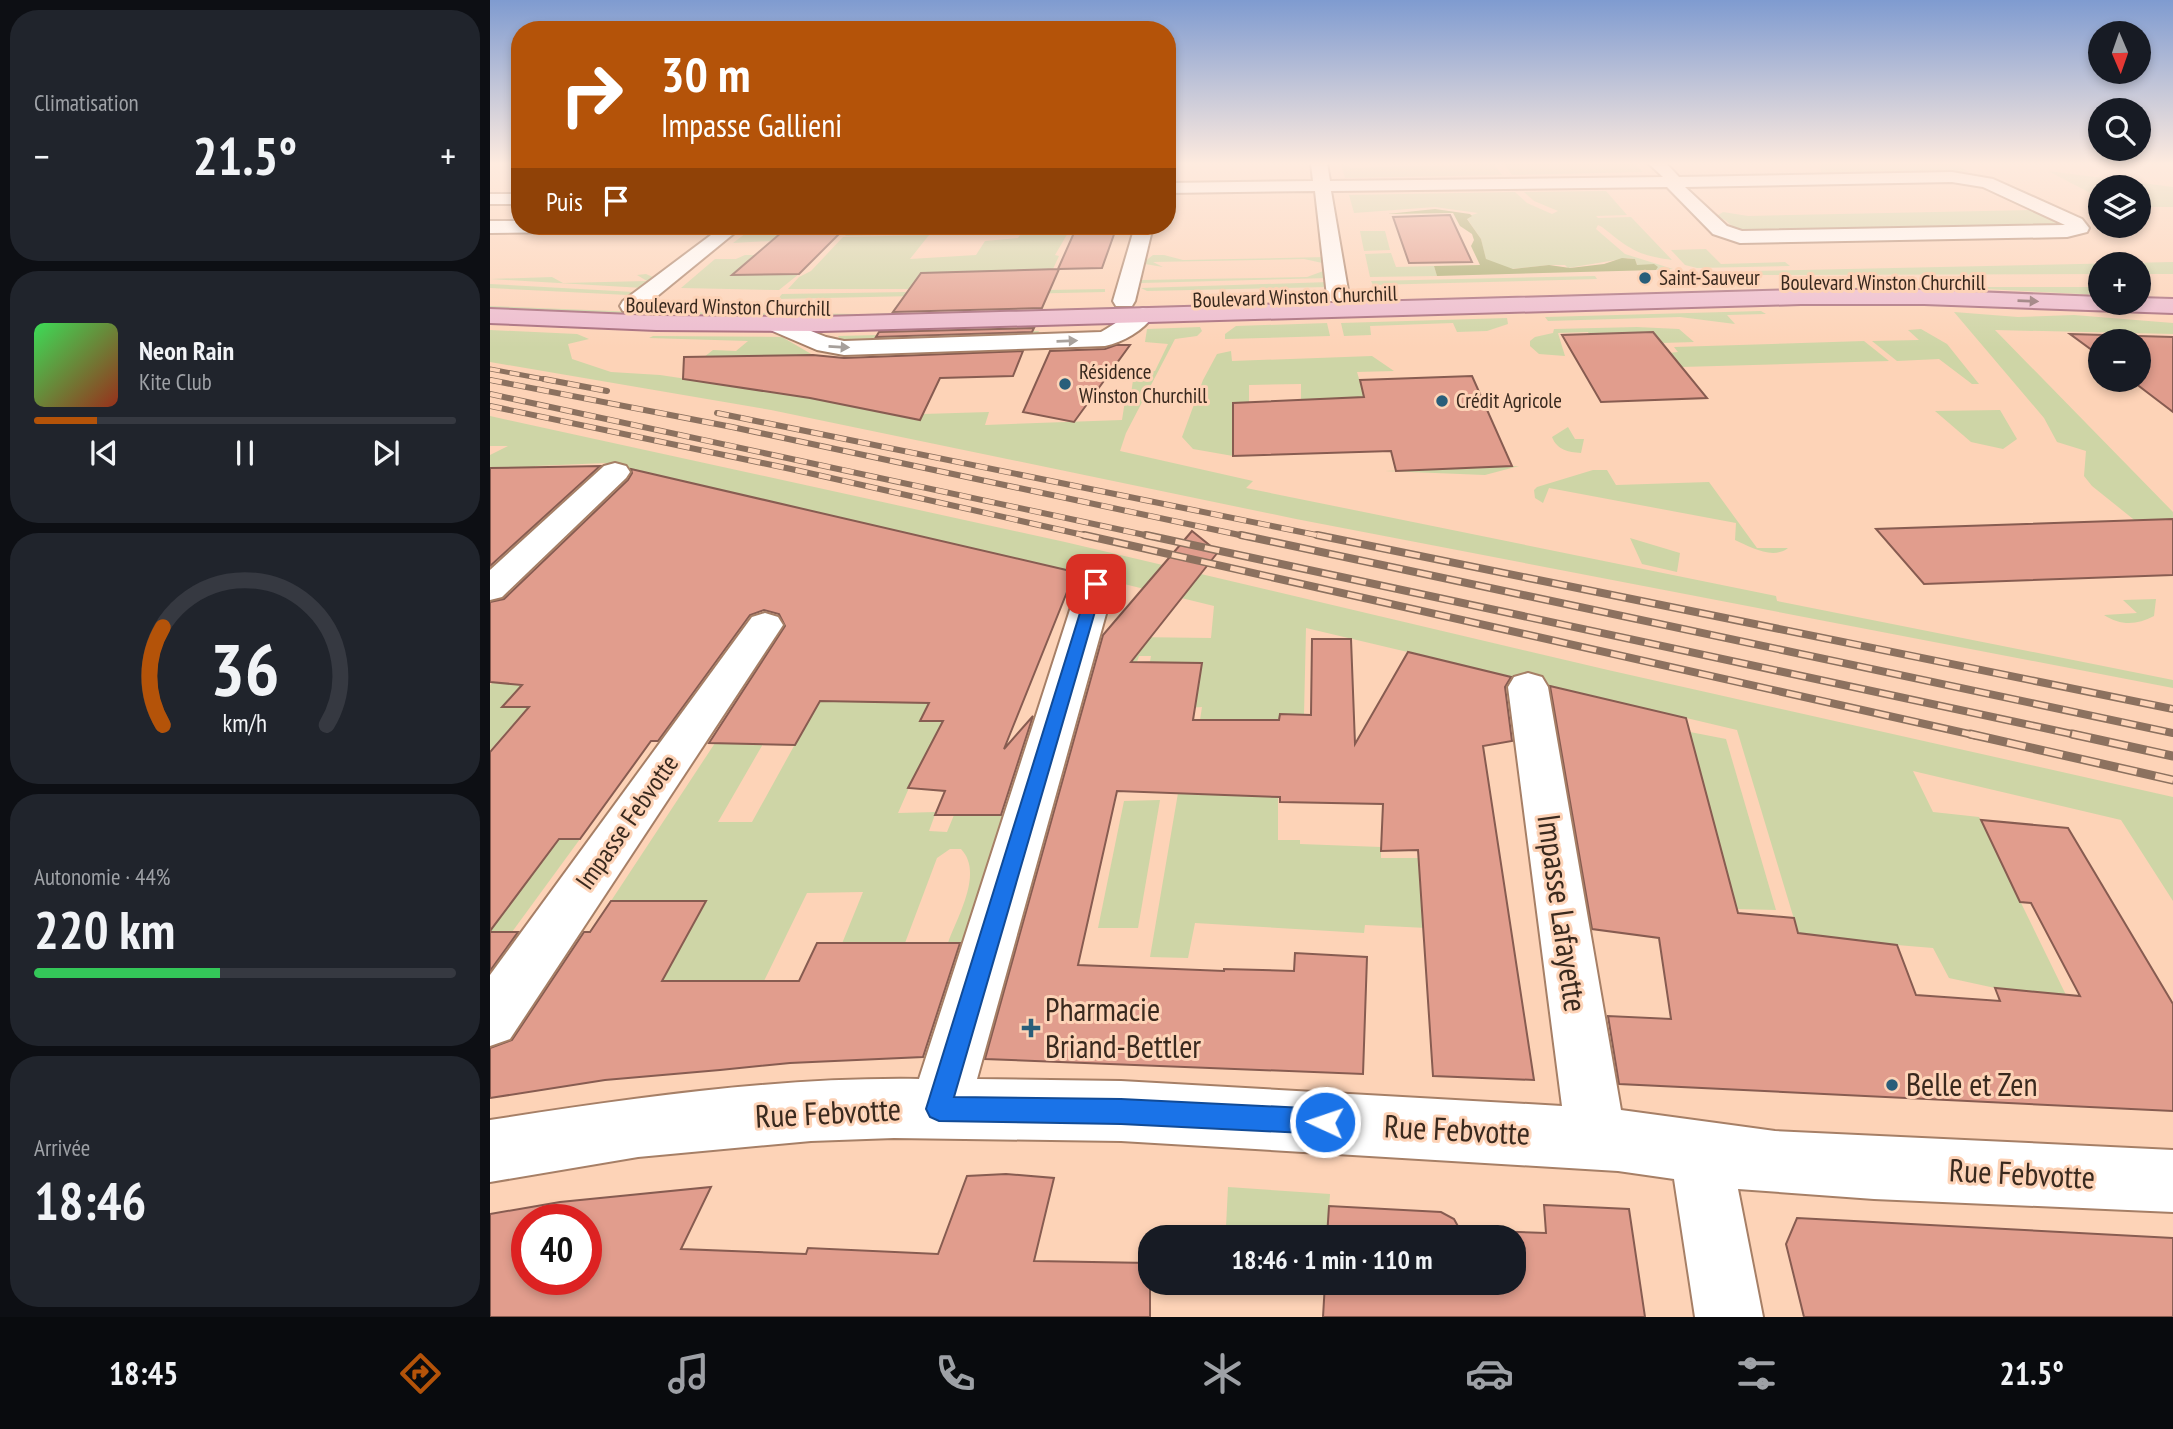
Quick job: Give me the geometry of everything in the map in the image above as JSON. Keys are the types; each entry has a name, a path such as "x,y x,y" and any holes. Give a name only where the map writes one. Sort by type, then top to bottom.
{"main road":[{"name":"Boulevard Winston Churchill","path":"1133,308 1338,296 1821,282 2087,282"},
{"name":"Boulevard Winston Churchill","path":"490,299 631,306 1133,308 1924,297 2173,306"},
{"name":"Boulevard Winston Churchill","path":"490,316 776,324"}],"street":[{"path":"1327,224 1338,296"},
{"path":"1714,224 1720,230 1740,237 2054,232 2080,228 2076,224"},
{"path":"490,228 511,228"},
{"path":"631,306 722,235"},
{"path":"1133,308 1143,235"},
{"name":"Boulevard Winston Churchill","path":"776,324 800,332 822,345 844,348 1105,339 1124,330 1133,308"},
{"path":"490,589 615,472"},
{"path":"939,1109 1096,584"},
{"name":"Impasse Febvotte","path":"490,1020 765,625"},
{"name":"Impasse Lafayette","path":"1528,687 1596,1138"},
{"name":"Rue Febvotte","path":"490,1152 638,1127 811,1111 1121,1111 1596,1138 1663,1145 1702,1155 1774,1162 2173,1181"},
{"path":"1702,1155 1709,1212 1728,1317"}],"green space":[{"path":"1471,224 1638,224 1672,260 1641,253 1602,227 1598,225 1596,229 1625,254 1673,269 1656,270 1658,267 1637,265 1635,259 1628,258 1568,268 1565,265 1549,265 1511,269 1486,260 1481,239"},
{"path":"1471,224 1481,239 1486,259 1513,269 1549,265 1570,268 1604,264 1622,258 1635,259 1637,265 1654,264 1658,267 1656,270 1437,276 1434,266 1480,265 1471,246 1474,240 1472,234 1460,226"},
{"path":"1730,224 2044,224 1770,232 1755,229 1749,234 1726,227 1732,226"},
{"path":"1360,231 1385,231 1390,250 1364,251"},
{"path":"744,235 778,235 771,241 733,243"},
{"path":"929,235 910,259 976,255 985,241 1018,238 1020,235 1067,235 1055,255 1059,256 1053,269 921,273 909,289 788,289 799,277 811,271 843,237"},
{"path":"1706,249 1721,264 1785,262 1790,266 1697,268 1685,265 1671,250"},
{"path":"1391,253 1396,267 1434,266 1437,276 1370,277 1365,254"},
{"path":"755,255 733,275 799,274 779,290 681,288 715,259 736,259"},
{"path":"1153,255 1183,260 1326,257 1327,264 1304,259 1153,262 1163,267 1145,264"},
{"path":"2151,262 2173,262 2173,274 2151,274"},
{"path":"2088,264 2088,274 1756,275 1751,271"},
{"path":"1326,270 1329,278 1141,283 1141,280 1307,277"},
{"path":"646,274 655,278 643,288 490,279 552,277 563,283 647,281 637,275"},
{"path":"1595,276 1597,279 1373,285 1371,281"},
{"path":"1329,282 1328,287 1147,291 1141,288"},
{"path":"490,284 634,292 628,295 490,288"},
{"path":"1945,287 1783,292 1780,289"},
{"path":"1945,287 2088,287 2088,294"},
{"path":"1105,289 1105,292 778,299 782,294"},
{"path":"1724,293 816,318 668,317 490,309 490,306 638,312 865,314"},
{"path":"1761,311 1766,314 1727,315 1735,324 1680,317 1548,321 1545,317"},
{"path":"1954,312 2018,317 2074,315 2173,323 2173,334 2151,334 2151,329 2088,329 2088,332 1995,330 2173,512 2173,551 2092,486 2084,476 2086,451 2057,442 2044,418"},
{"path":"1507,318 1508,324 1487,331 1457,332 1453,323 1370,326 1371,335 1344,336 1341,323"},
{"path":"1327,323 1330,336 1225,339 1225,334 1236,326"},
{"path":"1200,327 1202,331 1197,336 1175,339 1126,433 1120,451 1253,481 1246,488 1776,596 1777,601 2173,680 2173,688 1296,519 771,410 490,362 490,330 577,334 589,339 568,344 572,359 611,372 660,375 808,397 919,420 923,414 989,412 985,425 1122,420 1126,394 1131,394 1134,373 1155,371 1168,344 1145,342 1147,329"},
{"path":"1554,329 1679,329 1694,342 1661,343 1652,332 1588,332 1558,333 1565,356 1539,354 1530,346 1530,341 1535,337 1553,333"},
{"path":"1921,329 1947,344 1979,384 1972,384 1939,359 1897,361 1872,341 1919,340 1908,330"},
{"path":"1039,331 1037,335 849,339 843,343 838,336"},
{"path":"782,337 813,355 704,357 713,350 736,351 748,341 649,338"},
{"path":"1864,341 1889,361 1681,367 1669,353 1678,352 1674,347"},
{"path":"1231,351 1232,361 1372,356 1394,371 1357,372 1365,399 1301,400 1301,384 1249,385 1249,402 1233,403 1233,456 1193,449 1182,437 1203,380 1217,354"},
{"path":"2000,410 2017,439 2003,449 1971,442 1935,411"},
{"path":"490,416 1065,542 1608,670 2173,797 2173,901 2121,820 1913,771 1933,812 1979,817 2066,995 1995,988 1949,978 1933,948 1897,945 1813,982 1737,730 1306,628 1304,715 1281,714 1279,720 1200,720 1202,707 1141,711 1151,656 1139,656 1137,662 1095,662 1098,650 1130,649 1133,637 1211,638 1214,606 1075,572 868,701 929,703 944,721 923,771 916,772 898,813 936,812 929,831 947,832 954,815 1006,814 964,943 948,943 966,895 970,870 961,849 950,849 937,858 905,943 841,946 863,892 807,893 764,981 662,981 706,901 611,901 715,743 763,744 718,822 752,822 794,746 774,745 795,707 791,627 793,507 605,463 536,466 510,489 490,489 490,455 508,446 490,446"},
{"path":"1568,427 1575,439 1584,439 1581,453 1564,450 1552,437"},
{"path":"1519,466 1485,475 1385,471"},
{"path":"1593,470 1607,470 1616,485 1709,482 1757,548 1788,548 1769,553 1735,540 1736,523 1549,488 1543,503 1535,498 1534,490 1537,487"},
{"path":"1630,538 1680,553 1677,572 1642,564"},
{"path":"2156,599 2154,616 2141,621 2123,623 2104,615 2137,613 2123,600"},
{"path":"499,676 522,685 502,707 529,707 490,750 490,685"},
{"path":"1690,732 1726,739 1776,910 1734,909"},
{"path":"1178,793 1278,796 1278,840 1300,840 1300,844 1381,847 1381,858 1424,858 1427,928 1365,925 1364,933 1195,923 1188,958 1150,957"},
{"path":"1160,800 1138,928 1098,928 1124,801"},
{"path":"490,839 580,839 512,932 490,932"},
{"path":"1228,1187 1330,1194 1328,1225 1226,1225"}],"building":[{"path":"1396,224 1454,224 1472,262 1409,263"},
{"path":"779,235 838,235 799,274 732,275"},
{"path":"1073,235 1114,235 1102,268 1059,269 1042,308 893,312 921,273 1058,269"},
{"path":"1034,328 1032,332 876,337 879,332"},
{"path":"1653,332 1707,398 1601,402 1562,335"},
{"path":"2070,334 2088,335 2088,347"},
{"path":"2151,336 2173,337 2173,412 2147,392 2151,392"},
{"path":"1116,345 1130,345 1074,422 1023,412 1050,351 1105,349"},
{"path":"1023,351 1013,376 940,378 920,420 810,398 683,379 684,357 813,355 844,358"},
{"path":"1472,376 1512,466 1396,471 1391,451 1233,456 1233,403 1364,397 1360,380"},
{"path":"600,466 490,566 490,468"},
{"path":"631,469 1075,572 1004,749 1033,716 1001,815 935,815 945,791 908,788 943,721 920,721 929,703 820,701 795,745 709,743 785,626 779,614 764,610 750,615 658,741 651,741 580,839 559,839 490,931 490,752 529,707 502,707 522,685 490,682 490,602 504,599 628,480"},
{"path":"2173,519 2173,575 1924,584 1876,529"},
{"path":"1192,531 1218,552 1131,662 1202,663 1193,720 1279,720 1280,714 1311,715 1312,639 1351,639 1355,744 1408,652 1511,677 1505,687 1512,741 1483,746 1534,1080 1433,1076 1418,850 1381,851 1383,804 1280,802 1280,797 1117,791 1078,965 1294,971 1295,953 1367,957 1363,1074 985,1059 1103,635"},
{"path":"1550,686 1686,718 1738,913 1794,918 1798,933 1897,945 1916,995 2000,1001 1995,988 2080,996 2031,903 2020,902 1981,820 2068,828 2173,1004 2173,1111 1619,1084 1608,1016 1671,1019 1659,938 1592,929"},
{"path":"611,901 706,901 662,981 799,981 817,943 960,943 923,1057 790,1063 605,1080 490,1098 490,1048 512,1040 584,932 590,932"},
{"path":"490,932 518,932 490,971"},
{"path":"1006,1174 1054,1178 1034,1261 1138,1263 1138,1295 1150,1295 1150,1317 490,1317 490,1214 511,1210 511,1295 602,1295 602,1204 548,1204 560,1202 711,1187 681,1249 806,1254 808,1248 938,1254 967,1176"},
{"path":"1544,1205 1629,1209 1645,1317 1323,1317 1324,1295 1526,1295 1526,1232 1546,1233"},
{"path":"1329,1206 1441,1212 1454,1219 1457,1225 1328,1225"},
{"path":"1797,1218 2173,1238 2173,1317 1804,1317 1786,1244"}],"railway":[{"path":"490,369 554,381"},
{"path":"544,379 607,391"},
{"path":"495,381 490,380 732,427 1249,537"},
{"path":"490,394 1154,537"},
{"path":"490,406 791,469 1092,537"},
{"path":"717,413 1326,537"},
{"path":"1084,535 1978,736"},
{"path":"1146,535 2081,736"},
{"path":"1241,535 2173,733"},
{"path":"1317,535 2173,709"},
{"path":"1970,734 2173,780"},
{"path":"2072,734 2173,756"}],"place":[{"name":"Saint-Sauveur","path":"1645,278"},
{"name":"Résidence Winston Churchill","path":"1065,384"},
{"name":"Crédit Agricole","path":"1442,401"},
{"name":"Pharmacie Briand-Bettler","path":"1031,1028"},
{"name":"Belle et Zen","path":"1892,1085"}],"route":[{"path":"1096,584 939,1109 1121,1111 1325,1122"}]}
